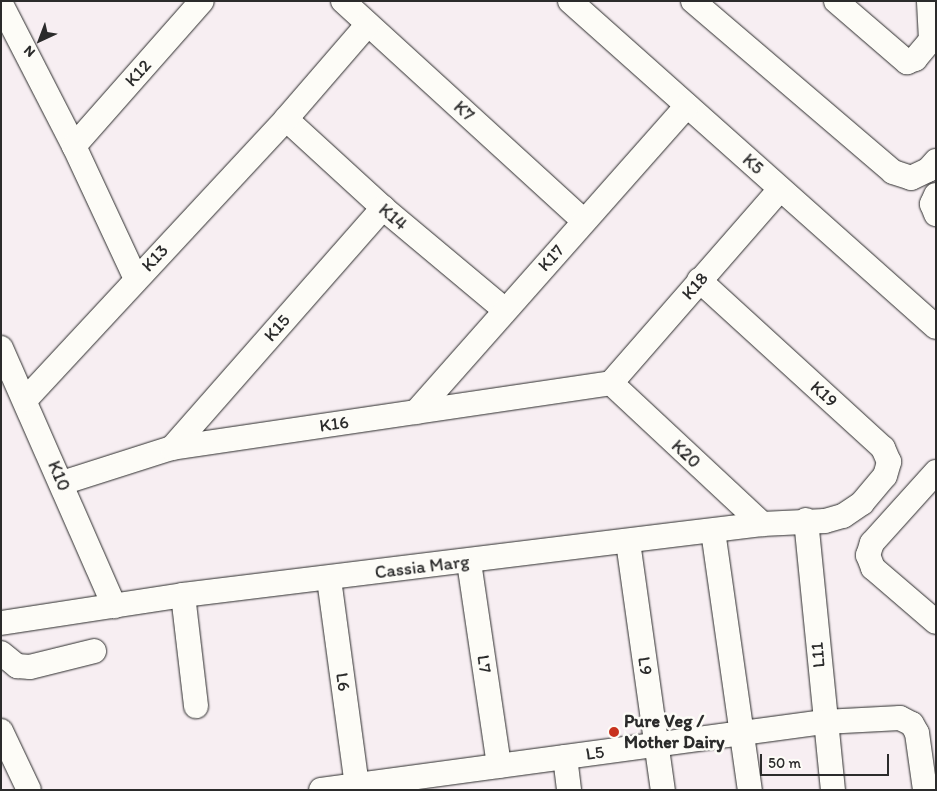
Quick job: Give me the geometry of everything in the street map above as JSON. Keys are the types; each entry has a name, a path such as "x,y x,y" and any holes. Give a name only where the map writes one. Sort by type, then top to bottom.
{"street":[{"name":"K12","path":"74,146 202,1"},
{"name":"K7","path":"343,1 584,220"},
{"name":"K5","path":"570,1 936,327"},
{"path":"693,1 892,172 911,178 928,170 936,161"},
{"path":"836,1 907,62 915,59 931,40 930,1"},
{"path":"9,7 136,279"},
{"name":"K13","path":"26,399 286,119 368,24"},
{"name":"K17","path":"416,412 584,220 687,106"},
{"name":"K14","path":"286,119 383,208 505,310"},
{"name":"K18","path":"611,383 780,189"},
{"path":"936,196 932,204 936,214"},
{"name":"K15","path":"172,448 383,208"},
{"name":"K19","path":"699,280 883,448 889,462 884,476 862,503 843,516"},
{"name":"K10","path":"1,348 26,399 114,606"},
{"name":"K16","path":"62,483 172,448 611,383"},
{"name":"K20","path":"611,383 762,524"},
{"path":"936,472 872,542 868,555 873,568 936,622"},
{"name":"Cassia Marg","path":"1,623 183,595 469,562 762,524 806,520 825,521 843,516"},
{"name":"L11","path":"806,520 832,790"},
{"path":"713,531 750,790"},
{"name":"L9","path":"628,542 663,790"},
{"name":"L7","path":"469,562 499,766"},
{"name":"L6","path":"329,579 357,786"},
{"path":"183,595 196,706"},
{"path":"1,653 18,666 30,667 94,652"},
{"name":"L5","path":"321,790 824,722 870,722 900,718 912,724 917,733 925,790"},
{"path":"1,731 29,790"},
{"path":"565,757 569,790"}],"place":[{"name":"Pure Veg / Mother Dairy","path":"614,732"}]}
